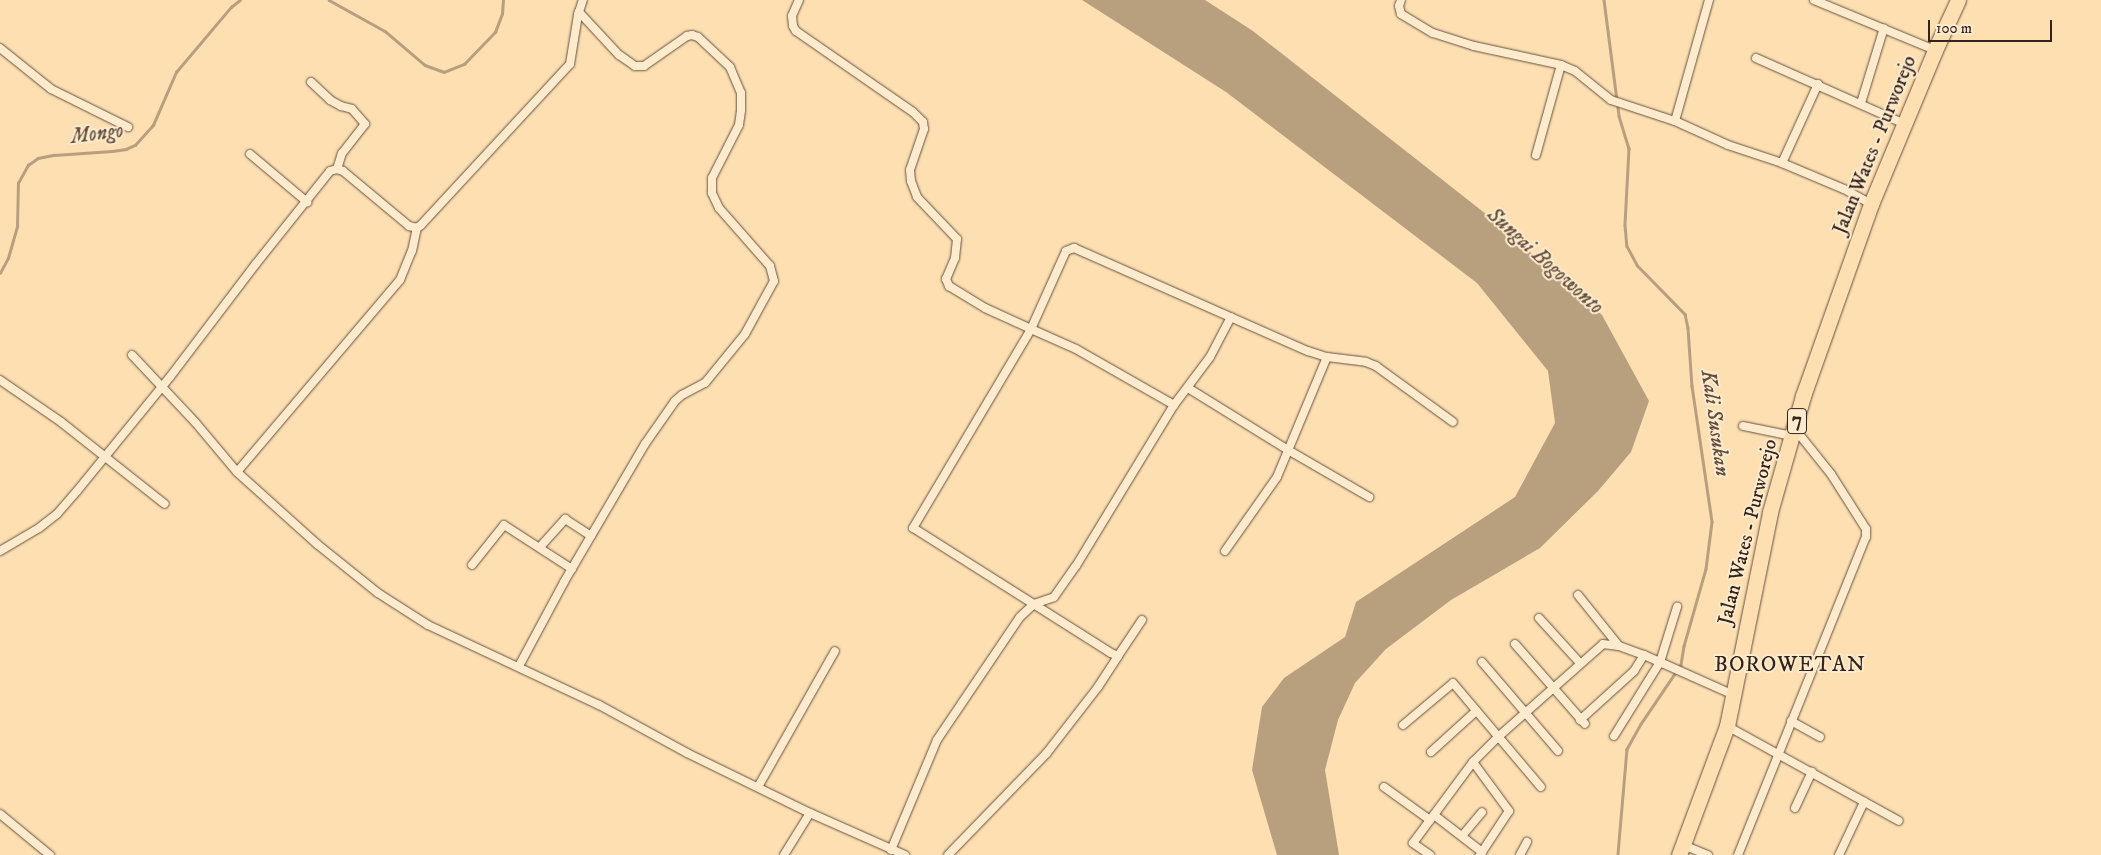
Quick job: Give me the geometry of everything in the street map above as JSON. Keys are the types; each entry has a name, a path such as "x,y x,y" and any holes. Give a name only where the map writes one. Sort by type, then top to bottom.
{"highway":[{"name":"Jalan Wates - Purworejo","path":"1681,850 1727,726 1741,648 1770,512 1803,396 1871,204 1935,50 1958,0"}],"street":[{"path":"237,472 400,280 412,250 416,228 570,64 579,12 583,0"},
{"path":"799,0 791,21 796,31 913,112 923,122 924,128 910,170 911,181 917,197 957,239 955,258 946,278 948,284 985,308 1076,349 1174,405"},
{"path":"1401,0 1399,6 1401,14 1433,33 1474,46 1576,70 1612,100 1675,121 1728,145 1782,163 1844,189 1871,204"},
{"path":"1675,121 1710,0"},
{"path":"1814,0 1935,50"},
{"path":"1838,9 1842,0"},
{"path":"519,666 572,569 645,444 675,401 682,395 703,386 744,334 772,286 774,275 770,266 719,208 712,193 712,178 739,125 741,93 730,67 698,37 692,35 687,36 644,66 635,66 619,55 579,12"},
{"path":"1861,103 1884,28"},
{"path":"0,48 51,89 128,127"},
{"path":"1756,58 1905,124"},
{"path":"1536,155 1561,65"},
{"path":"311,82 330,100 352,109 366,124 342,153 337,169"},
{"path":"1782,163 1818,84"},
{"path":"250,154 307,202"},
{"path":"0,551 40,528 57,514 162,388 255,265 330,171 337,169 343,171 401,221 416,228"},
{"path":"1118,656 1104,650 913,528 1031,329 1066,251 1071,248 1232,317 1276,338 1327,357 1357,360 1376,366 1453,422"},
{"path":"891,850 937,740 1020,617 1034,604 1054,597 1076,566 1174,405 1210,357 1232,317"},
{"path":"132,355 196,422 237,472 317,544 378,594 428,625 519,666 810,813 905,855"},
{"path":"1225,551 1277,476 1327,357"},
{"path":"0,380 27,396 165,504"},
{"path":"1188,388 1288,450 1369,497"},
{"path":"1738,855 1791,721 1855,568 1867,533 1831,474 1810,445 1793,433 1743,426"},
{"path":"540,547 565,519 591,536"},
{"path":"472,565 504,525 572,569"},
{"path":"1578,595 1619,646"},
{"path":"1614,736 1660,662 1678,606"},
{"path":"1539,618 1580,663"},
{"path":"948,855 1046,754 1098,687 1142,620"},
{"path":"1515,644 1582,722 1634,671 1644,655"},
{"path":"1430,855 1413,843 1473,762 1498,737 1603,644 1619,646 1644,655 1734,695"},
{"path":"758,787 835,651"},
{"path":"1482,662 1558,751"},
{"path":"1403,725 1453,683 1541,787"},
{"path":"1431,752 1476,711"},
{"path":"1791,721 1820,737"},
{"path":"1727,726 1899,821"},
{"path":"1384,787 1462,836 1481,853 1509,811 1473,762"},
{"path":"1795,808 1812,772"},
{"path":"1839,855 1864,802"},
{"path":"1462,836 1482,812"},
{"path":"784,855 810,813"},
{"path":"0,814 50,855"},
{"path":"1520,855 1527,842"},
{"path":"1681,850 1708,855"}],"shaded area":[{"path":"1082,0 1205,0 1253,31 1491,218 1602,315 1649,401 1631,452 1598,491 1540,548 1451,600 1386,649 1355,683 1338,720 1325,770 1339,855 1277,855 1252,770 1262,707 1284,678 1345,637 1356,602 1515,497 1555,423 1548,371 1477,283 1226,92"}],"waterway":[{"name":"Mongo","path":"0,273 8,258 17,226 18,183 28,165 38,158 54,155 112,151 126,149 135,145 153,125 176,72 231,7 240,0"},
{"name":"Mongo","path":"329,0 385,31 425,65 444,72 464,64 495,32 502,14 503,0"},
{"name":"Kali Susukan","path":"1604,0 1619,116 1629,148 1625,225 1627,246 1637,265 1685,314 1688,328 1692,386 1712,522 1706,569 1684,646 1681,665 1641,724 1627,749 1618,855"}],"district":[{"name":"BOROWETAN","path":"1790,665"}],"water label":[{"name":"Sungai Bogowonto","path":"1545,261"}]}
